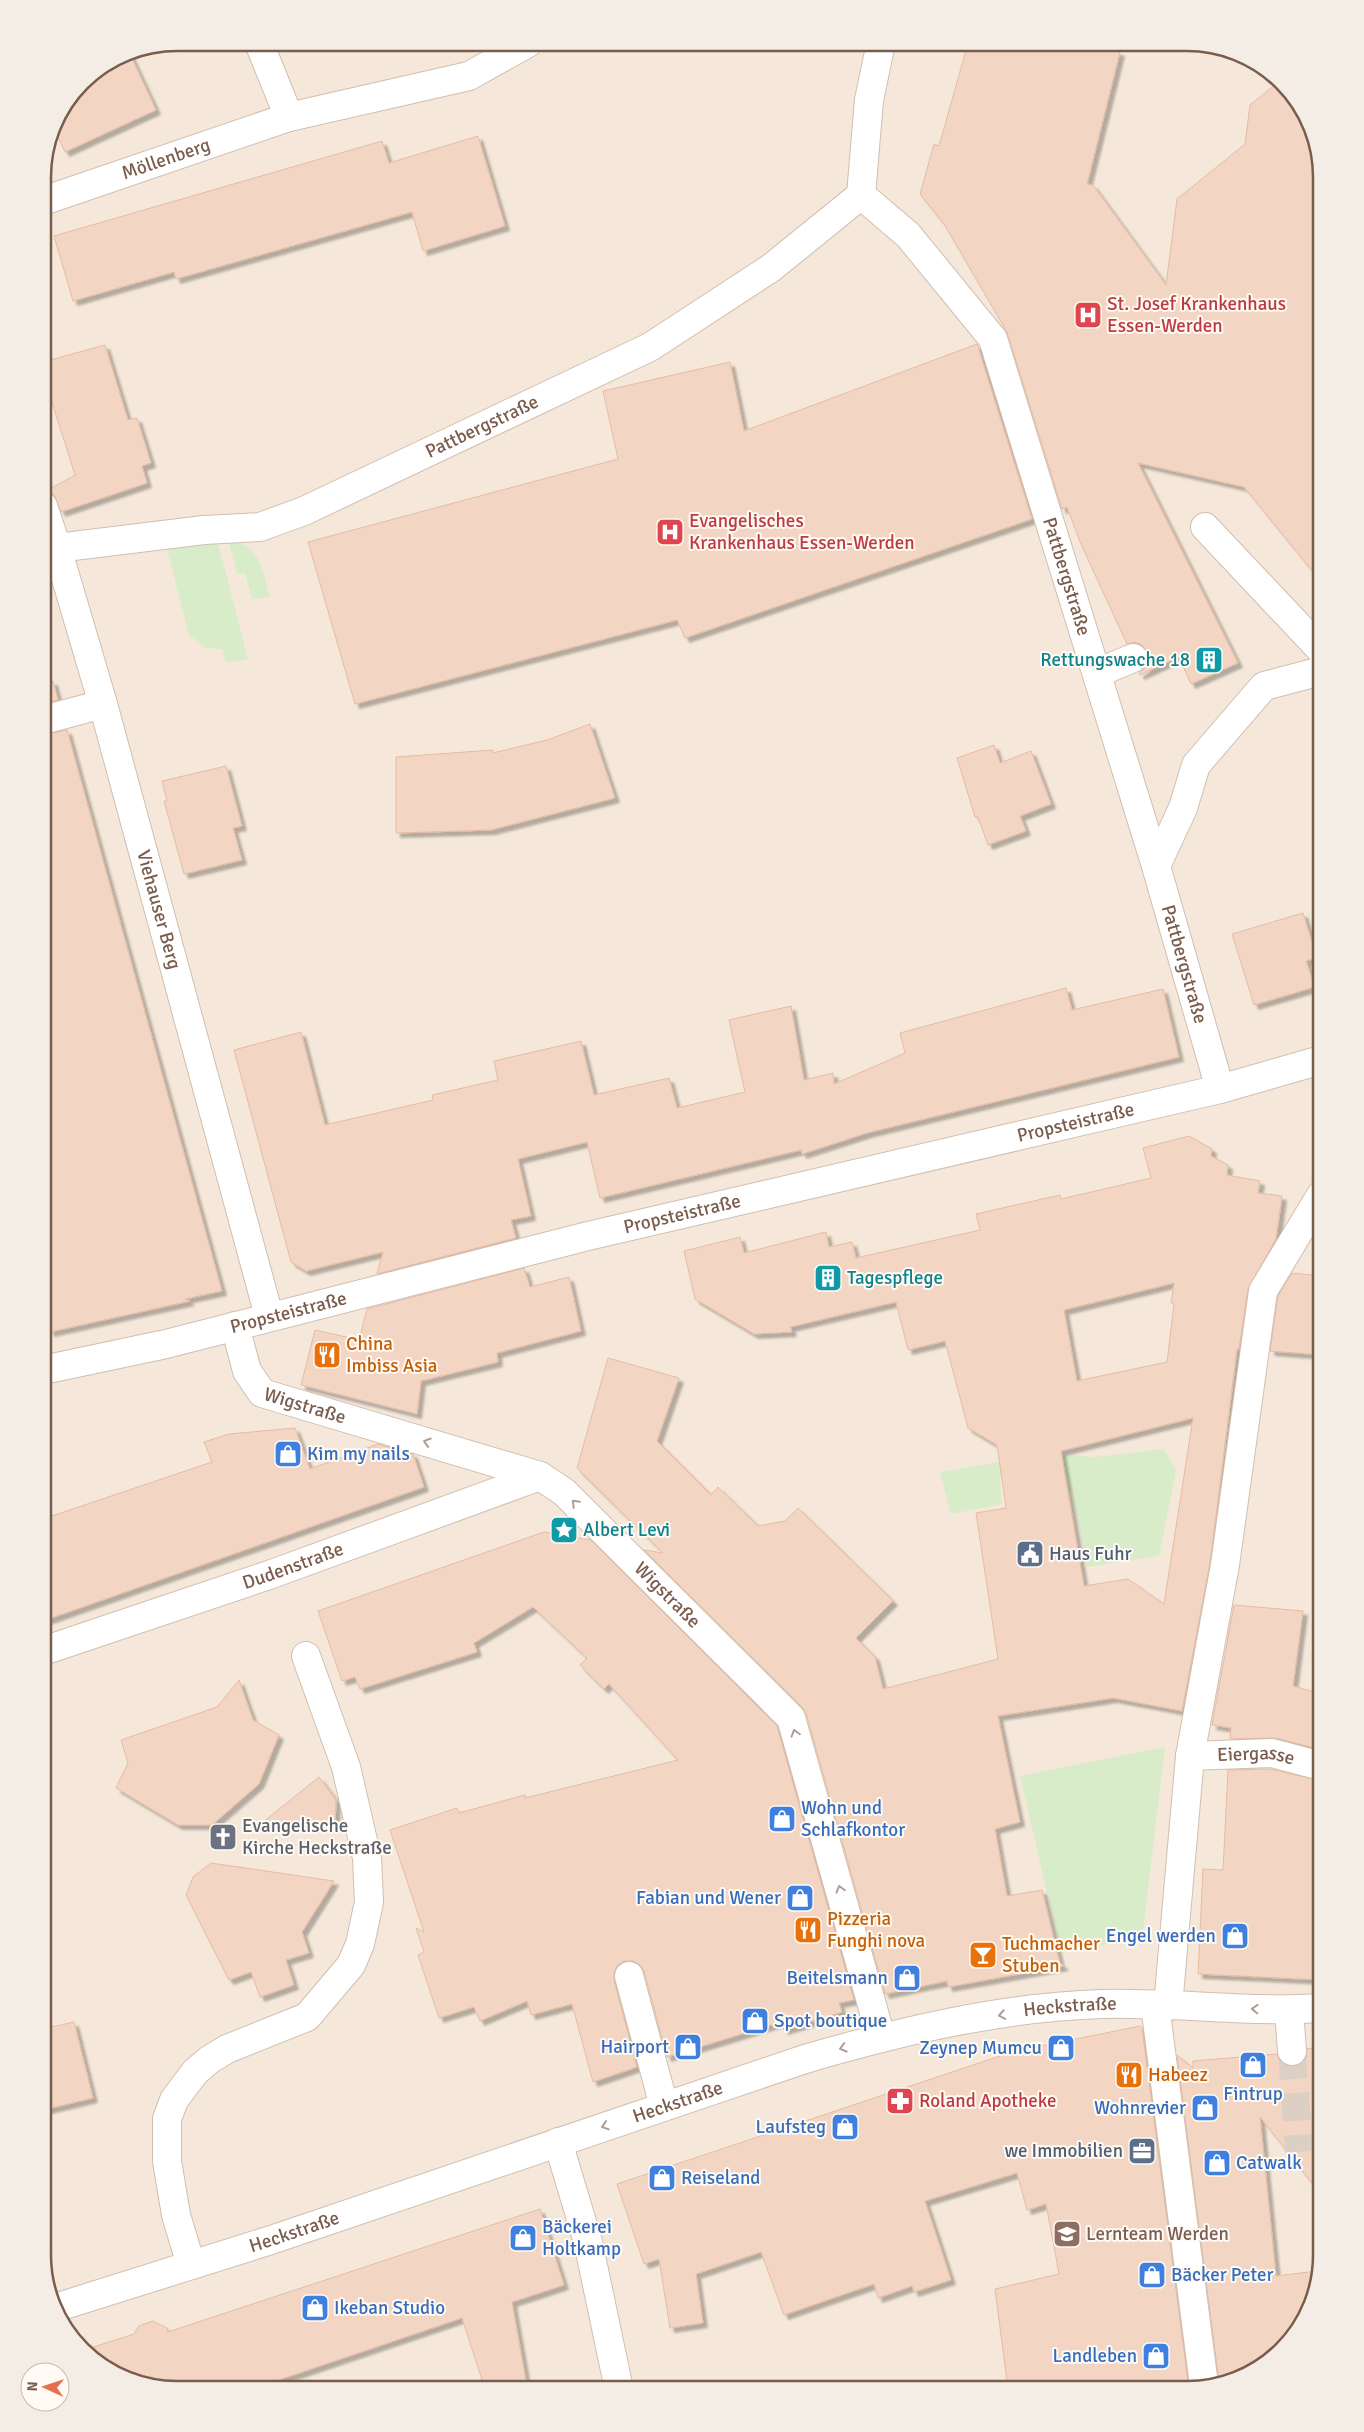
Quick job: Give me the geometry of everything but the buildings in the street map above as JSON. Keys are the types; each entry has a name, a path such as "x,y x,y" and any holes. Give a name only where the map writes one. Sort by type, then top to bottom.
{"street":[{"path":"263,51 289,117"},
{"name":"Möllenberg","path":"52,198 289,117 469,76 513,51"},
{"path":"861,195 869,100 879,52"},
{"name":"Pattbergstraße","path":"58,548 204,530 260,527 304,511 650,346 771,268 861,195 908,235 993,340 1064,532 1097,673 1156,866 1220,1089"},
{"path":"1205,527 1313,641"},
{"name":"Viehauser Berg","path":"52,531 103,704 269,1316"},
{"path":"1097,673 1133,658"},
{"path":"1156,866 1183,808 1196,765 1264,686 1313,673"},
{"path":"52,718 103,704"},
{"name":"Propsteistraße","path":"51,1368 166,1344 269,1316 588,1236 1220,1089 1313,1063"},
{"path":"1203,2379 1161,2006 1190,1756 1225,1565 1263,1291 1313,1210"},
{"name":"Wigstraße","path":"235,1326 247,1371 262,1393 540,1476 564,1492 791,1718 881,2037"},
{"name":"Dudenstraße","path":"51,1647 269,1575 540,1476"},
{"path":"192,2265 176,2215 167,2161 167,2119 174,2100 195,2072 209,2060 227,2049 307,2017 351,1966 360,1944 369,1902 367,1858 346,1768 306,1656"},
{"name":"Eiergasse","path":"1190,1756 1272,1753 1313,1764"},
{"path":"629,1976 664,2106"},
{"name":"Heckstraße","path":"62,2306 192,2265 805,2059 881,2037 1030,2009 1103,2004 1288,2010 1313,2009"},
{"path":"1288,2010 1292,2051"},
{"path":"558,2142 588,2242 617,2380"}],"shaded area":[{"path":"161,52 1195,52 1227,58 1257,73 1281,94 1300,122 1310,153 1313,177 1313,2255 1312,2271 1303,2303 1291,2325 1270,2349 1242,2368 1211,2378 1187,2381 169,2380 137,2374 107,2359 83,2338 64,2310 52,2271 51,2255 52,161 64,122 88,88 122,64"}],"green space":[{"path":"217,538 248,660 226,662 222,649 206,648 189,635 166,545"},
{"path":"228,539 239,542 254,553 262,568 270,597 252,599 245,573 237,574"},
{"path":"1164,1449 1176,1470 1159,1556 1087,1567 1072,1492 1045,1497 1035,1472 1000,1477 1002,1504 951,1514 940,1472 1046,1454 1095,1457"},
{"path":"1165,1747 1142,1939 1061,1952 1020,1776"}],"tunnel":[{"path":"1292,2051 1299,2152"}],"place":[{"name":"St. Josef Krankenhaus Essen-Werden","path":"1088,315"},
{"name":"Evangelisches Krankenhaus Essen-Werden","path":"670,532"},
{"name":"Rettungswache 18","path":"1209,660"},
{"name":"Tagespflege","path":"828,1278"},
{"name":"China Imbiss Asia","path":"327,1355"},
{"name":"Kim my nails","path":"288,1454"},
{"name":"Albert Levi","path":"564,1530"},
{"name":"Haus Fuhr","path":"1030,1554"},
{"name":"Wohn und Schlafkontor","path":"782,1819"},
{"name":"Evangelische Kirche Heckstraße","path":"223,1837"},
{"name":"Fabian und Wener","path":"800,1898"},
{"name":"Pizzeria Funghi nova","path":"808,1930"},
{"name":"Engel werden","path":"1235,1936"},
{"name":"Tuchmacher Stuben","path":"983,1955"},
{"name":"Beitelsmann","path":"907,1978"},
{"name":"Spot boutique","path":"755,2021"},
{"name":"Hairport","path":"688,2047"},
{"name":"Zeynep Mumcu","path":"1061,2048"},
{"name":"Fintrup","path":"1253,2065"},
{"name":"Habeez","path":"1129,2075"},
{"name":"Roland Apotheke","path":"900,2101"},
{"name":"Wohnrevier","path":"1205,2108"},
{"name":"Laufsteg","path":"845,2127"},
{"name":"we Immobilien","path":"1142,2151"},
{"name":"Catwalk","path":"1217,2163"},
{"name":"Reiseland","path":"662,2178"},
{"name":"Lernteam Werden","path":"1067,2234"},
{"name":"Bäckerei Holtkamp","path":"523,2238"},
{"name":"Bäcker Peter","path":"1152,2275"},
{"name":"Ikeban Studio","path":"315,2308"},
{"name":"Landleben","path":"1156,2356"}]}
